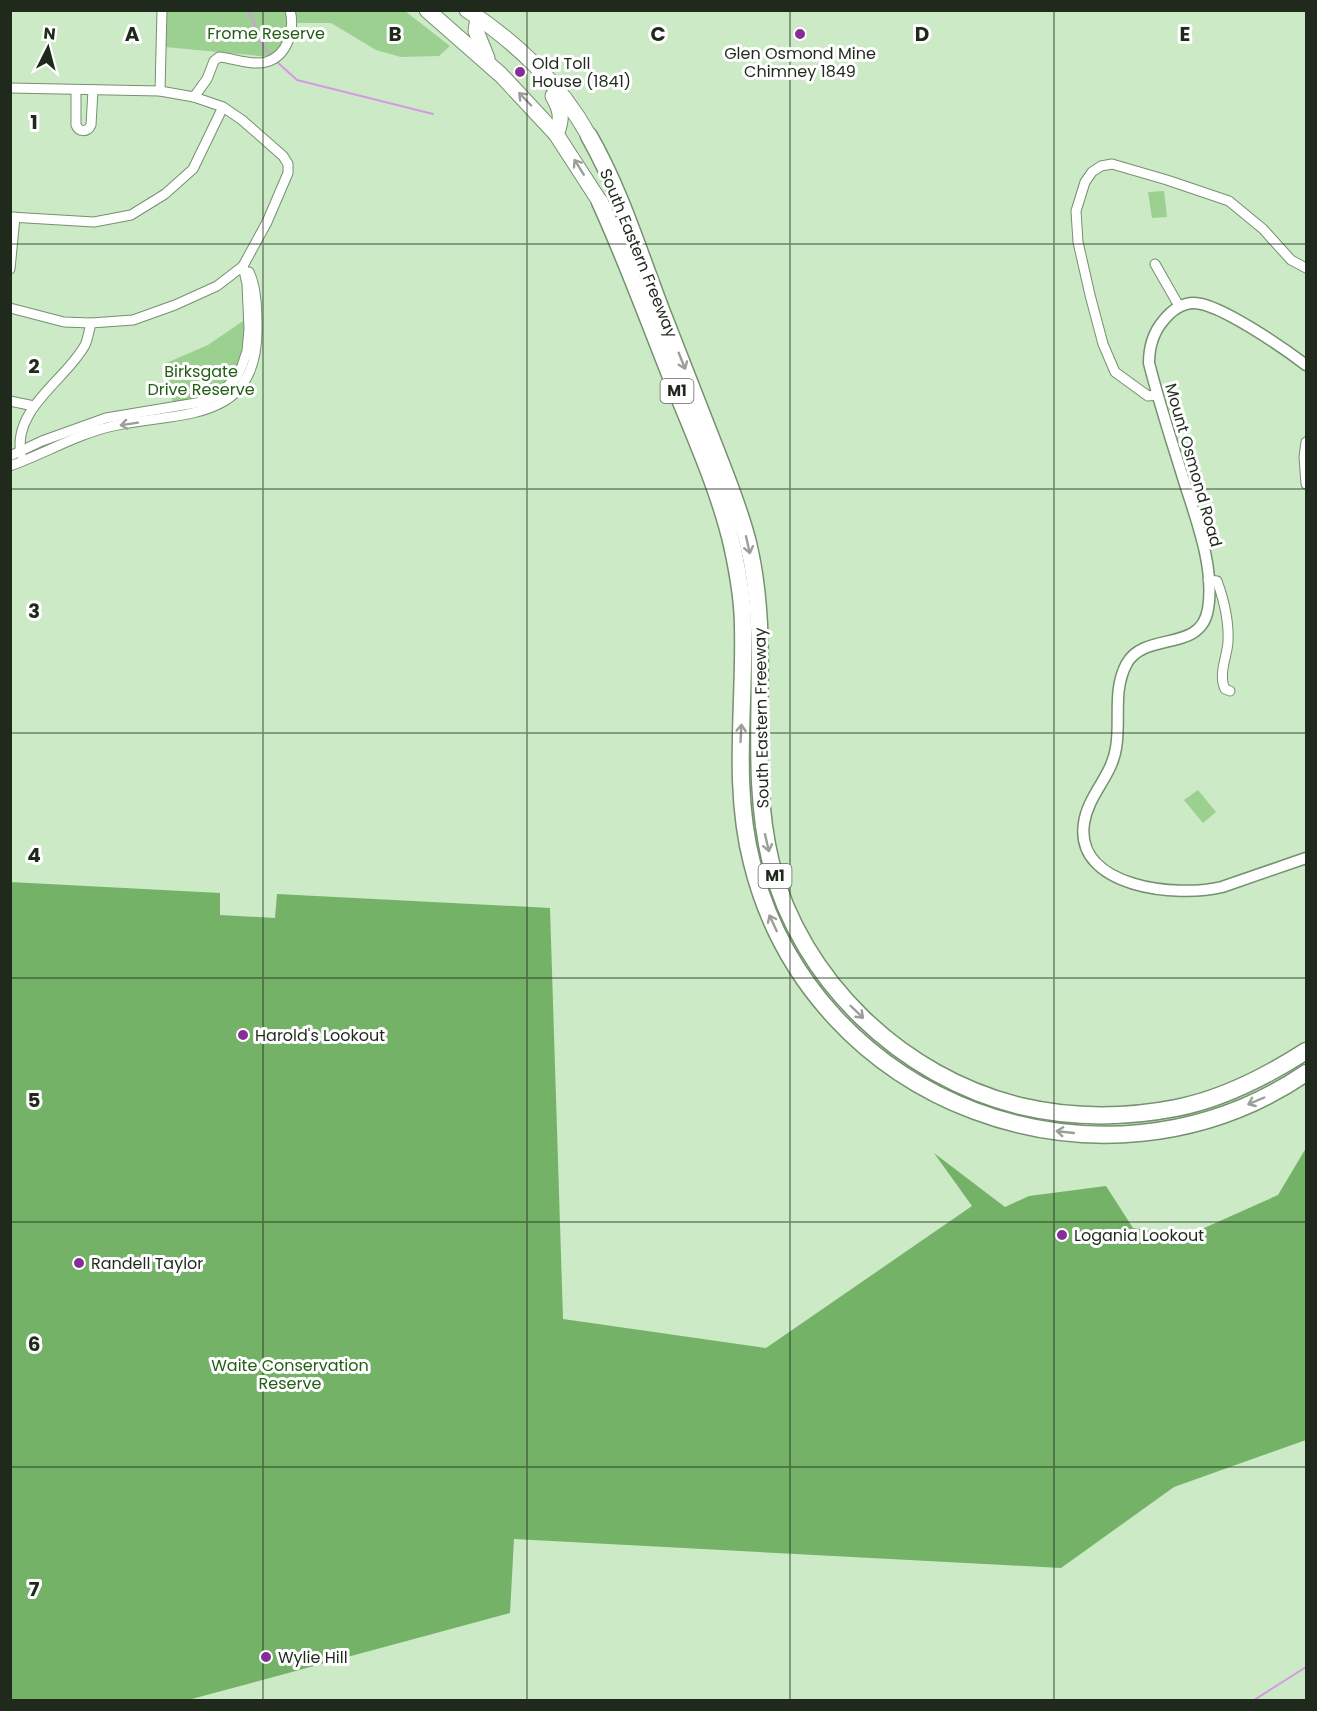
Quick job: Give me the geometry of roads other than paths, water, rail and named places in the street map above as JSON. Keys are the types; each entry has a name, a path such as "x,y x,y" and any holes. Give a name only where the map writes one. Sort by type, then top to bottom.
{"highway":[{"name":"M1","path":"427,10 491,66 556,134"},
{"name":"M1","path":"476,13 535,65"},
{"path":"440,21 457,26 469,24 476,13"},
{"path":"476,13 476,31 491,66"},
{"path":"535,65 561,113 561,125 556,134"},
{"name":"South Eastern Freeway","path":"535,65 566,101 589,136 620,203 736,503 748,543 756,585 760,625 759,788 764,828 772,866 785,905 824,975 849,1005 878,1033 911,1058 945,1078 982,1094 1020,1106 1060,1113 1110,1116 1140,1114 1180,1107 1219,1096 1255,1080 1306,1051"},
{"name":"South Eastern Freeway","path":"556,134 600,202 633,277 706,465 731,543 739,583 743,624 740,746 744,826 752,864 765,904 781,940 818,997 854,1036 884,1062 918,1084 953,1103 990,1118 1030,1127 1070,1133 1110,1134 1150,1131 1190,1124 1228,1113 1265,1097 1306,1072"}],"street":[{"path":"160,91 162,10"},
{"path":"194,97 207,79 214,61 219,57 254,63 266,62 275,57 288,42 293,23 290,10"},
{"path":"10,88 160,91 194,97 223,107 242,120 276,149 288,164 285,184 243,266 217,286 175,305 133,320 64,322 10,308"},
{"path":"76,90 76,125 83,131 91,125 93,90"},
{"path":"10,269 13,217 94,222 131,215 165,194 193,169 223,107"},
{"path":"1157,395 1148,396 1115,372 1103,344 1078,242 1076,211 1085,182 1092,172 1101,166 1112,164 1157,176 1229,201 1263,229 1291,260 1306,268"},
{"path":"1155,264 1179,306 1196,303 1215,307 1306,365"},
{"path":"10,456 42,441 106,418 185,406 218,395 237,377 247,351 248,296 243,266"},
{"path":"10,466 111,427 206,411 236,392 245,380 256,348 253,283 250,274 243,266"},
{"name":"Mount Osmond Road","path":"1179,306 1156,330 1150,349 1149,363 1205,550 1208,611 1199,629 1186,637 1145,648 1131,657 1124,668 1117,700 1116,747 1110,769 1086,813 1084,844 1093,861 1114,876 1132,883 1181,891 1216,889 1306,858"},
{"path":"24,462 20,451 21,437 34,406 86,344 91,323"},
{"path":"10,401 34,406"},
{"path":"1306,442 1304,457 1306,484"},
{"path":"1208,580 1217,581 1226,614 1228,641 1222,682 1225,689 1230,691"}],"waterway":[{"path":"249,10 261,42 272,57"},
{"path":"276,61 297,80 433,114"},
{"path":"1254,1700 1306,1667"}],"place":[{"name":"Glen Osmond Mine Chimney 1849","path":"800,34"},
{"name":"Old Toll House (1841)","path":"520,72"},
{"name":"Harold's Lookout","path":"243,1035"},
{"name":"Logania Lookout","path":"1062,1235"},
{"name":"Randell Taylor","path":"79,1263"},
{"name":"Wylie Hill","path":"266,1657"}],"park label":[{"name":"Frome Reserve","path":"266,33"},
{"name":"Birksgate Drive Reserve","path":"201,380"},
{"name":"Waite Conservation Reserve","path":"290,1374"}]}
